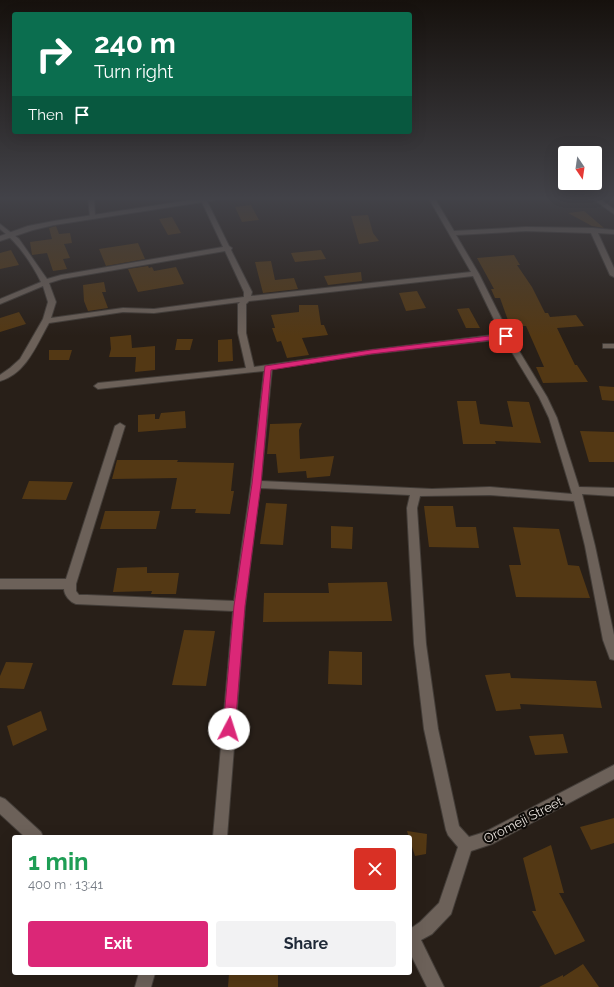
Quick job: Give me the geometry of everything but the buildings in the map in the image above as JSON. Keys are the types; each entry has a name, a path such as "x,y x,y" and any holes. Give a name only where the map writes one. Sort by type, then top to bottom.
{"street":[{"path":"0,378 18,368 45,321 52,302 51,294 46,282 18,243"},
{"path":"226,243 248,292 247,299 242,304 242,333 251,370"},
{"path":"458,243 506,336 543,397 553,418 577,494 590,546 608,640 614,655"},
{"path":"599,243 614,275"},
{"path":"0,302 61,277 229,248"},
{"path":"45,321 123,310 154,311 247,299 475,274"},
{"path":"98,386 268,368 371,352 506,336"},
{"path":"220,835 239,606 256,484 268,368"},
{"path":"120,426 70,584 70,592 76,598 87,600 239,606"},
{"path":"256,484 432,493 490,491 577,494 614,492"},
{"path":"412,937 426,928 445,908 466,845 453,830 429,713 420,644 414,555 412,508 416,492"},
{"path":"0,584 70,584"},
{"name":"Oromeji Street","path":"466,845 487,840 614,772"},
{"path":"0,804 34,835"},
{"path":"412,940 436,987"},
{"path":"143,987 146,975"}],"route":[{"path":"229,729 239,606 250,516 256,484 268,368 371,352 506,336"}]}
